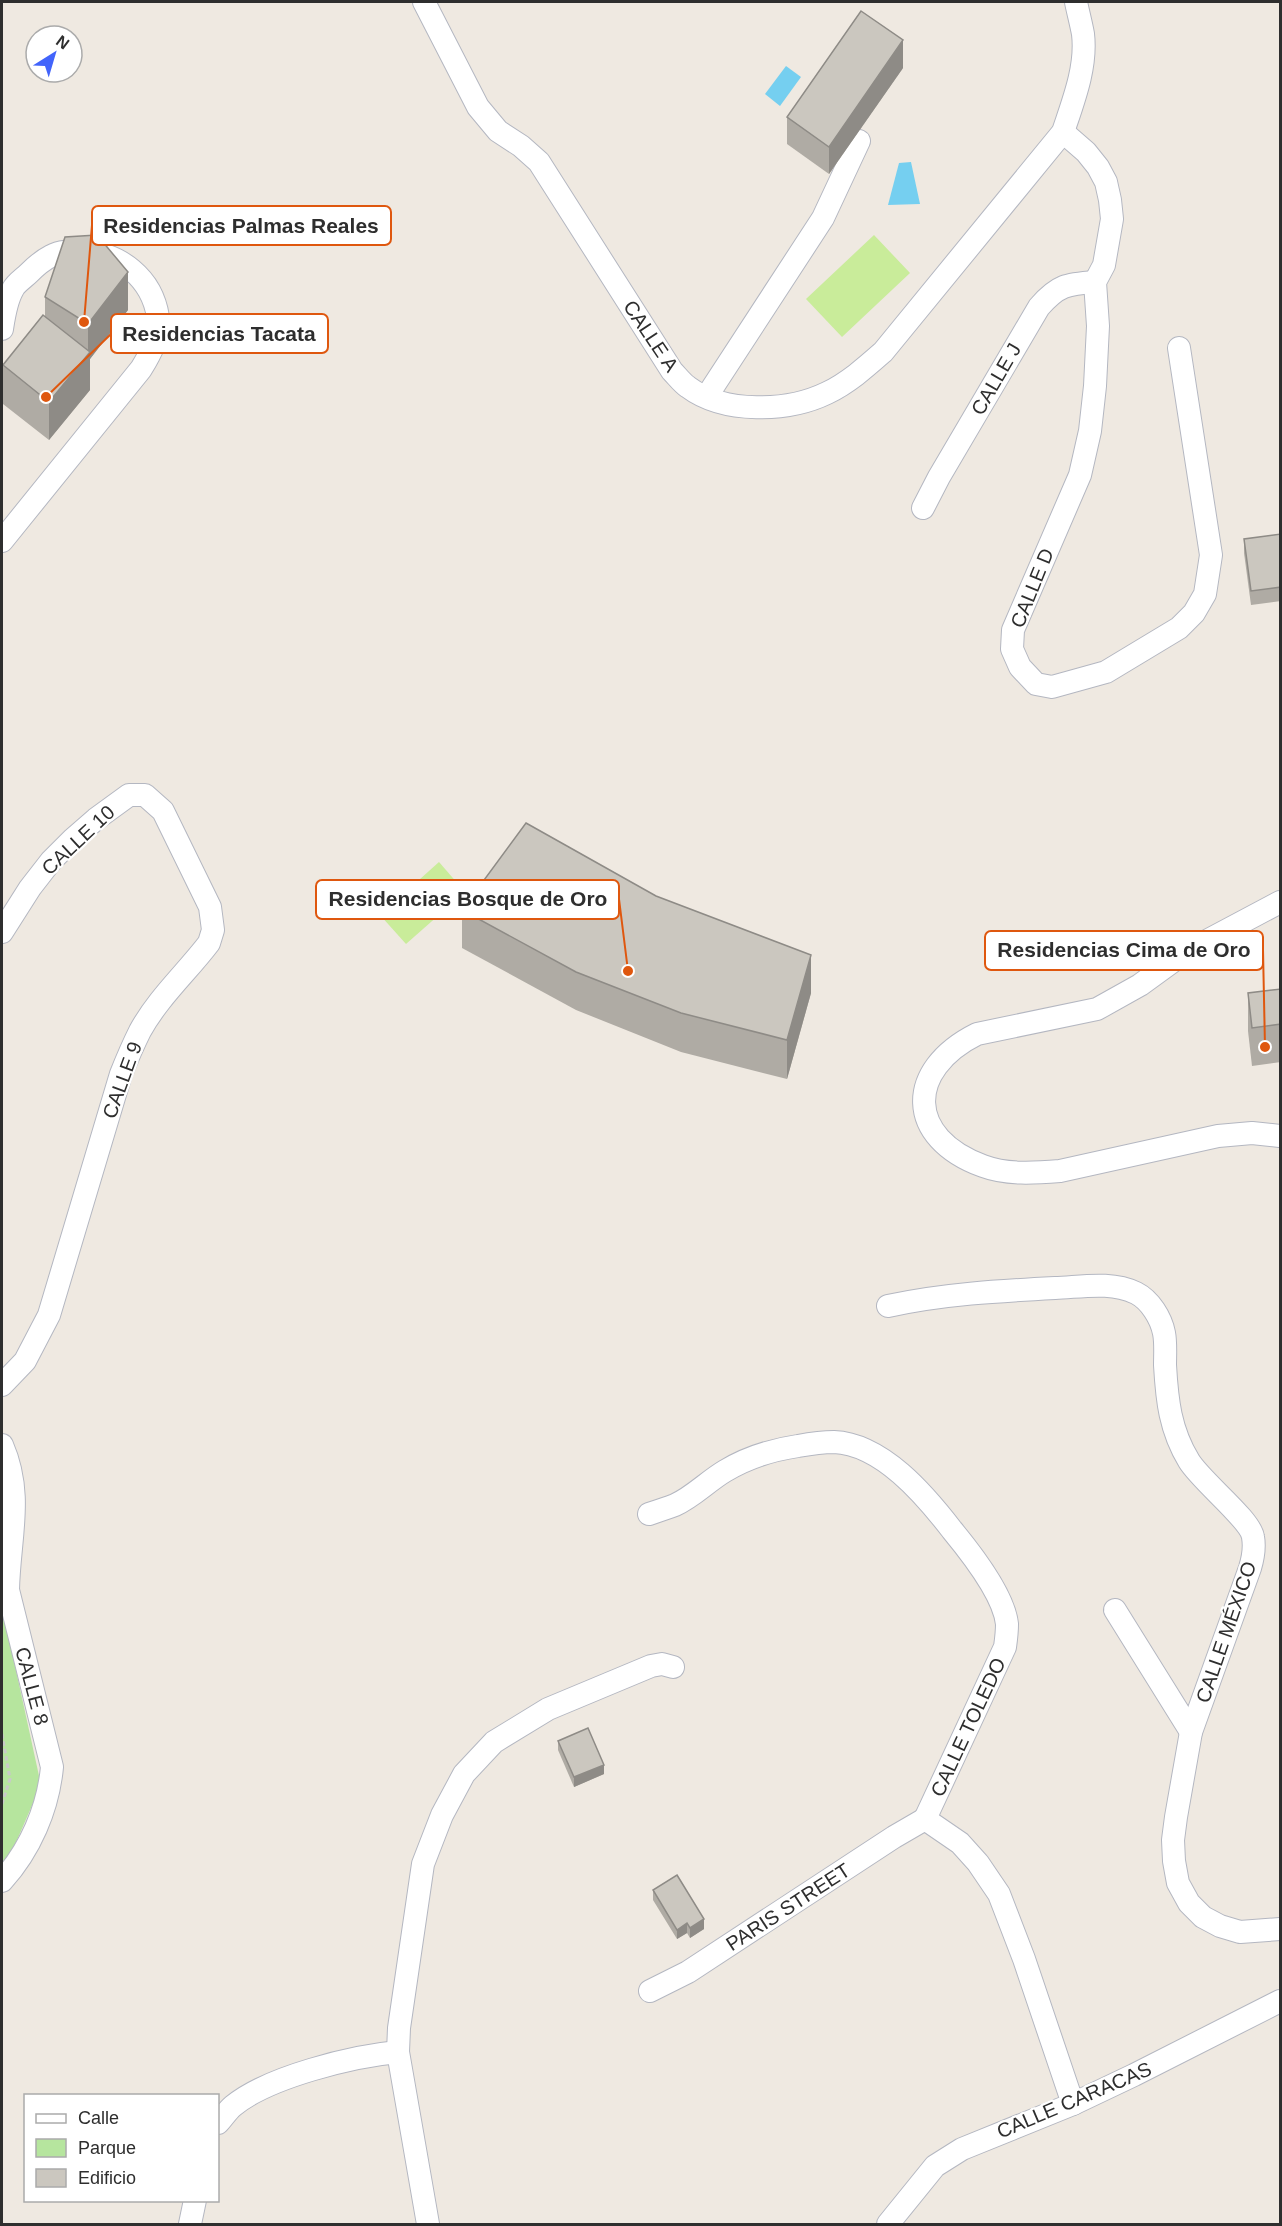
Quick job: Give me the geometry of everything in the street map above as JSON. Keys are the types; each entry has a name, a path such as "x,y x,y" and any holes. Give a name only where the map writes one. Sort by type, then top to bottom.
{"street":[{"name":"CALLE A","path":"424,2 478,107 498,131 521,146 539,162 672,371 689,388 728,404 748,407 787,405 827,393 865,368 883,352 1063,132 1077,90 1081,65 1083,36 1076,2"},
{"name":"CALLE D","path":"1063,132 1086,152 1098,167 1106,182 1112,219 1104,265 1095,282 1098,326 1095,386 1090,431 1080,475 1013,630 1012,649 1020,667 1036,684 1052,687 1106,672 1179,628 1194,613 1205,594 1211,555 1179,348"},
{"path":"707,396 823,218 859,141"},
{"path":"2,328 13,287 50,256 69,251 92,252 113,257 129,267 144,281 153,300 158,319 152,352 141,369 2,541"},
{"name":"CALLE J","path":"923,508 1039,307 1052,292 1071,284 1095,282"},
{"name":"CALLE 10","path":"2,932 30,888 51,861 73,839 129,795 145,795"},
{"name":"CALLE 9","path":"2,1386 25,1361 49,1315 121,1074 140,1030 209,943 213,930 210,907 163,811 145,795"},
{"path":"1278,1139 1252,1133 1218,1136 1060,1171 1036,1173 998,1170 966,1158 939,1138 924,1110 924,1094 935,1065 960,1042 977,1034 1097,1009 1140,985 1184,953 1281,902"},
{"name":"CALLE MÉXICO","path":"888,1306 936,1296 992,1291 1114,1286 1138,1294 1157,1313 1164,1333 1169,1415 1177,1438 1201,1478 1241,1518 1253,1534 1254,1554 1191,1732 1173,1840 1178,1883 1189,1903 1203,1917 1220,1926 1240,1932 1281,1929"},
{"name":"CALLE TOLEDO","path":"649,1514 677,1504 724,1472 772,1449 835,1442 855,1446 890,1465 933,1506 962,1542 1001,1604 1007,1624 1005,1647 925,1819 960,1843 978,1863 999,1894 1024,1959 1073,2104"},
{"name":"CALLE 8","path":"2,1445 14,1487 14,1538 9,1564 8,1590 52,1767 50,1789 35,1832 2,1881"},
{"path":"1115,1610 1191,1732"},
{"path":"428,2224 398,2052 399,2028 423,1864 442,1815 464,1774 494,1742 548,1709 651,1666 662,1664 673,1667"},
{"name":"PARIS STREET","path":"650,1991 688,1972 925,1819"},
{"name":"CALLE CARACAS","path":"888,2224 935,2166 962,2149 1073,2104 1281,2001"},
{"path":"219,2122 233,2106 258,2091 313,2069 376,2054 398,2052"},
{"path":"190,2224 195,2202"}],"path":[{"path":"2,1734 10,1779 2,1804"}],"green space":[{"path":"874,235 910,273 842,337 806,299"},
{"path":"439,862 465,892 406,944 380,915"},
{"path":"2,1606 41,1785 10,1856 2,1863"}],"water":[{"path":"786,66 801,77 780,106 765,94"},
{"path":"911,162 920,204 888,205 899,163"}],"building":[{"path":"861,11 903,40 829,147 787,117"},
{"path":"97,235 128,272 88,324 45,297 65,237"},
{"path":"43,315 90,352 49,402 3,365"},
{"path":"1281,534 1281,587 1251,591 1244,539"},
{"path":"526,823 656,896 811,955 787,1040 681,1013 576,972 462,910"},
{"path":"1281,989 1281,1024 1252,1028 1248,993"},
{"path":"588,1728 604,1765 574,1777 558,1741"},
{"path":"677,1875 704,1919 690,1928 687,1923 677,1930 653,1890"}],"place":[{"name":"Residencias Palmas Reales","path":"84,322"},
{"name":"Residencias Tacata","path":"46,397"},
{"name":"Residencias Bosque de Oro","path":"628,971"},
{"name":"Residencias Cima de Oro","path":"1265,1047"}]}
